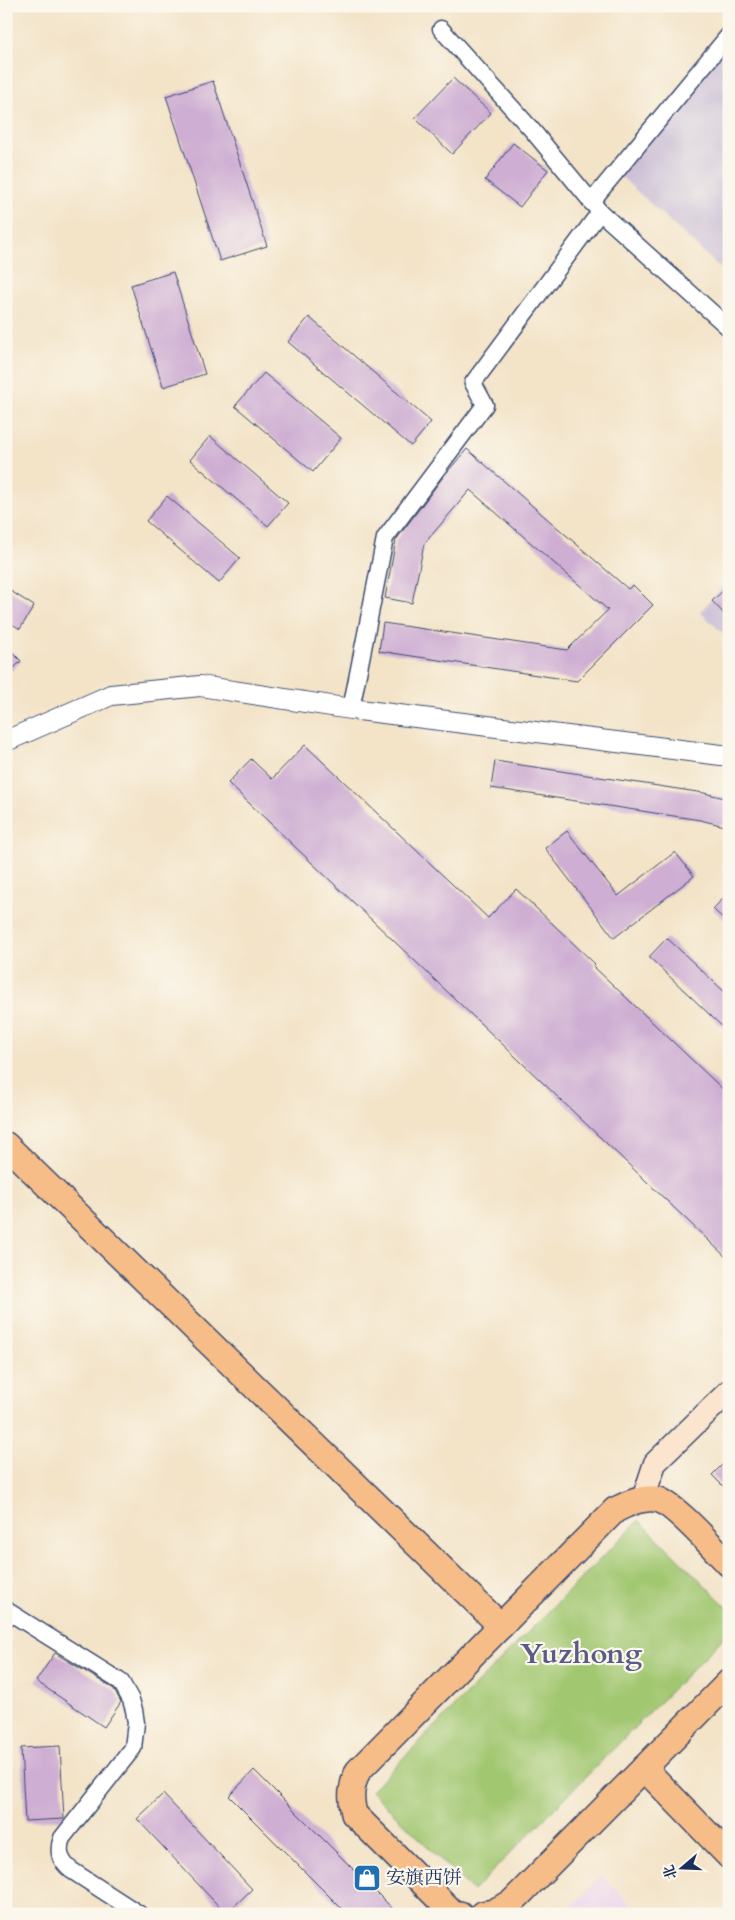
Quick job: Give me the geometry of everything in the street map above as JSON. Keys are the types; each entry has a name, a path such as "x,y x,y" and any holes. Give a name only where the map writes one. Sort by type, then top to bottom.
{"main road":[{"path":"6,1145 501,1626"},
{"path":"643,1499 655,1463 729,1391"},
{"path":"455,1913 354,1814 350,1799 352,1784 358,1771 615,1510 643,1499 658,1499 670,1506 729,1564"},
{"path":"489,1913 511,1903 729,1682"},
{"path":"644,1768 729,1856"}],"street":[{"path":"441,29 532,130 596,207 729,328"},
{"path":"351,709 385,538 485,405 474,383 596,207 729,35"},
{"path":"6,741 111,695 200,686 351,709 729,756"},
{"path":"6,1610 121,1682 131,1700 136,1722 132,1748 62,1838 60,1852 65,1866 139,1914"}],"shaded area":[{"path":"729,27 729,276 613,169"},
{"path":"729,580 729,639 700,612"},
{"path":"602,1876 640,1914 563,1914"}],"green space":[{"path":"639,1520 729,1609 729,1632 473,1891 371,1791"}],"building":[{"path":"453,78 491,113 452,154 415,118"},
{"path":"213,81 267,246 220,261 166,96"},
{"path":"513,143 548,170 520,207 485,180"},
{"path":"173,272 205,374 163,387 131,285"},
{"path":"309,317 431,422 411,446 288,342"},
{"path":"264,373 341,438 313,472 235,406"},
{"path":"210,436 288,503 268,526 190,460"},
{"path":"467,449 628,589 633,585 653,605 577,681 379,651 383,623 567,650 608,610 470,490 424,544 412,603 385,598 396,540 443,477"},
{"path":"167,496 240,558 219,583 146,521"},
{"path":"729,585 729,619 712,601"},
{"path":"6,588 34,606 20,629 6,620"},
{"path":"6,646 21,661 6,676"},
{"path":"305,745 488,918 516,889 595,964 593,966 729,1095 729,1260 228,783 251,759 272,779"},
{"path":"495,761 704,793 729,799 729,827 700,820 491,788"},
{"path":"567,831 618,896 675,852 694,876 614,938 545,848"},
{"path":"729,892 729,924 713,909"},
{"path":"667,938 729,996 729,1033 649,957"},
{"path":"729,1458 729,1492 712,1475"},
{"path":"55,1653 114,1689 121,1702 104,1727 36,1681"},
{"path":"60,1746 64,1819 25,1821 21,1748"},
{"path":"254,1770 398,1914 347,1914 229,1796"},
{"path":"163,1794 252,1889 226,1914 137,1819"}],"place":[{"name":"安旗西饼","path":"367,1878"}],"district":[{"name":"Yuzhong","path":"581,1654"}]}
